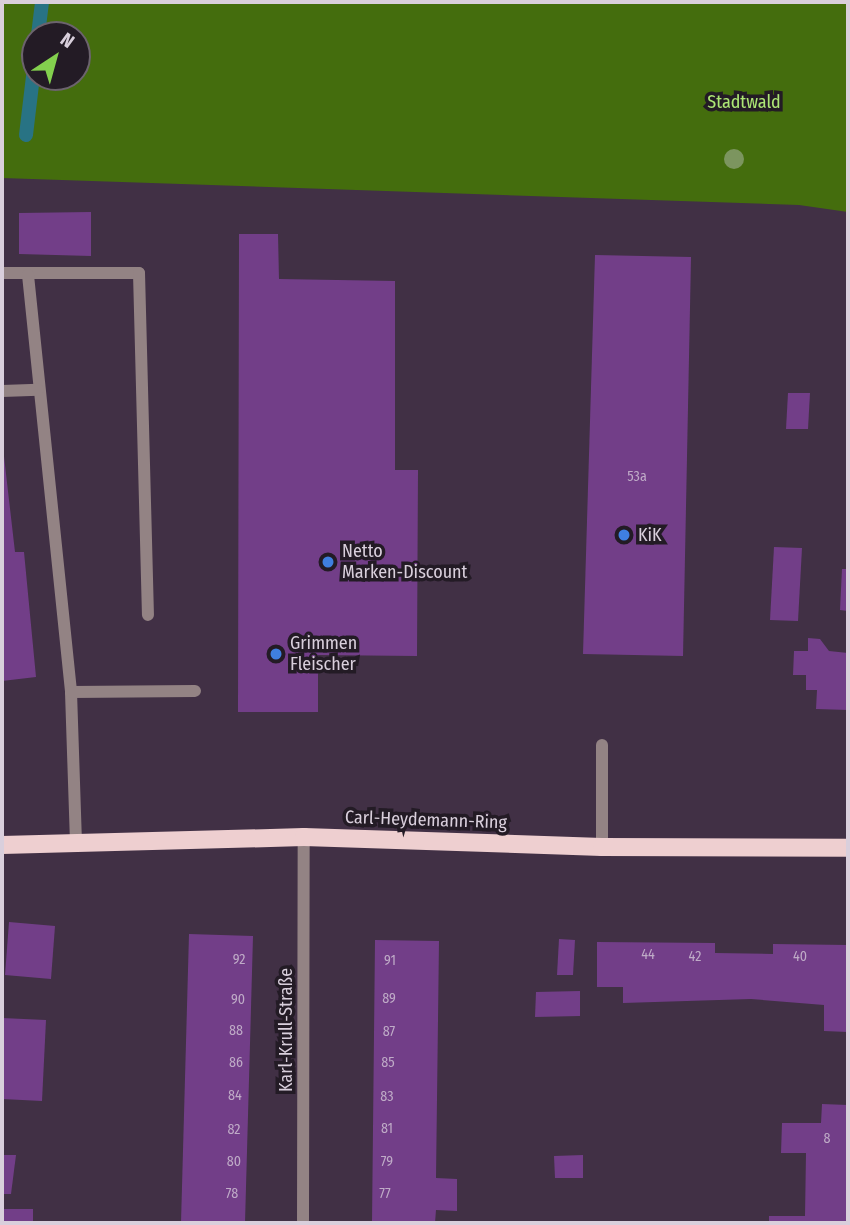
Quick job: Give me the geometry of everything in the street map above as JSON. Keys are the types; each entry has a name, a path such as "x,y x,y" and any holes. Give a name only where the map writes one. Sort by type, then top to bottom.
{"main road":[{"name":"Carl-Heydemann-Ring","path":"2,845 304,837 602,847 848,848"}],"street":[{"path":"2,273 139,273 148,615"},
{"path":"28,275 71,692 76,841"},
{"path":"2,391 38,390"},
{"path":"71,692 195,691"},
{"path":"602,745 602,847"},
{"name":"Karl-Krull-Straße","path":"303,1223 304,837"}],"green space":[{"name":"Stadtwald","path":"2,2 848,2 848,212 799,205 2,178"}],"building":[{"path":"91,212 91,256 19,254 19,213"},
{"name":"Netto Marken-Discount","path":"239,234 278,234 279,279 395,281 395,470 418,470 417,656 318,655 318,712 238,712"},
{"path":"595,255 691,257 683,656 583,654"},
{"path":"788,393 810,393 808,429 786,429"},
{"path":"2,439 15,552 24,552 36,677 2,681"},
{"path":"774,547 802,548 798,621 770,620"},
{"path":"842,569 848,569 848,611 840,610"},
{"path":"808,638 820,639 829,651 848,653 848,710 816,709 817,690 806,690 806,675 793,675 794,651 808,651"},
{"path":"9,922 55,926 51,979 5,975"},
{"path":"189,934 253,936 245,1223 181,1223"},
{"path":"559,939 575,940 573,975 557,975"},
{"path":"375,940 439,941 436,1178 457,1179 457,1211 436,1210 435,1223 372,1223"},
{"path":"597,942 715,943 715,953 773,954 773,944 848,945 848,1032 824,1031 824,1005 751,999 623,1003 623,987 597,987"},
{"path":"580,991 580,1016 535,1017 536,992"},
{"path":"2,1018 46,1020 42,1101 2,1099"},
{"path":"822,1104 848,1105 848,1223 769,1223 769,1216 805,1216 806,1153 781,1153 782,1123 821,1123"},
{"path":"2,1155 16,1155 11,1194 2,1194"},
{"path":"583,1155 583,1178 555,1178 554,1156"},
{"path":"2,1209 33,1209 33,1223 2,1223"}],"waterway":[{"path":"40,21 42,2"},
{"path":"26,135 31,91"}],"place":[{"name":"KiK","path":"624,535"},
{"name":"Netto Marken-Discount","path":"328,562"},
{"name":"Grimmen Fleischer","path":"276,654"}]}
